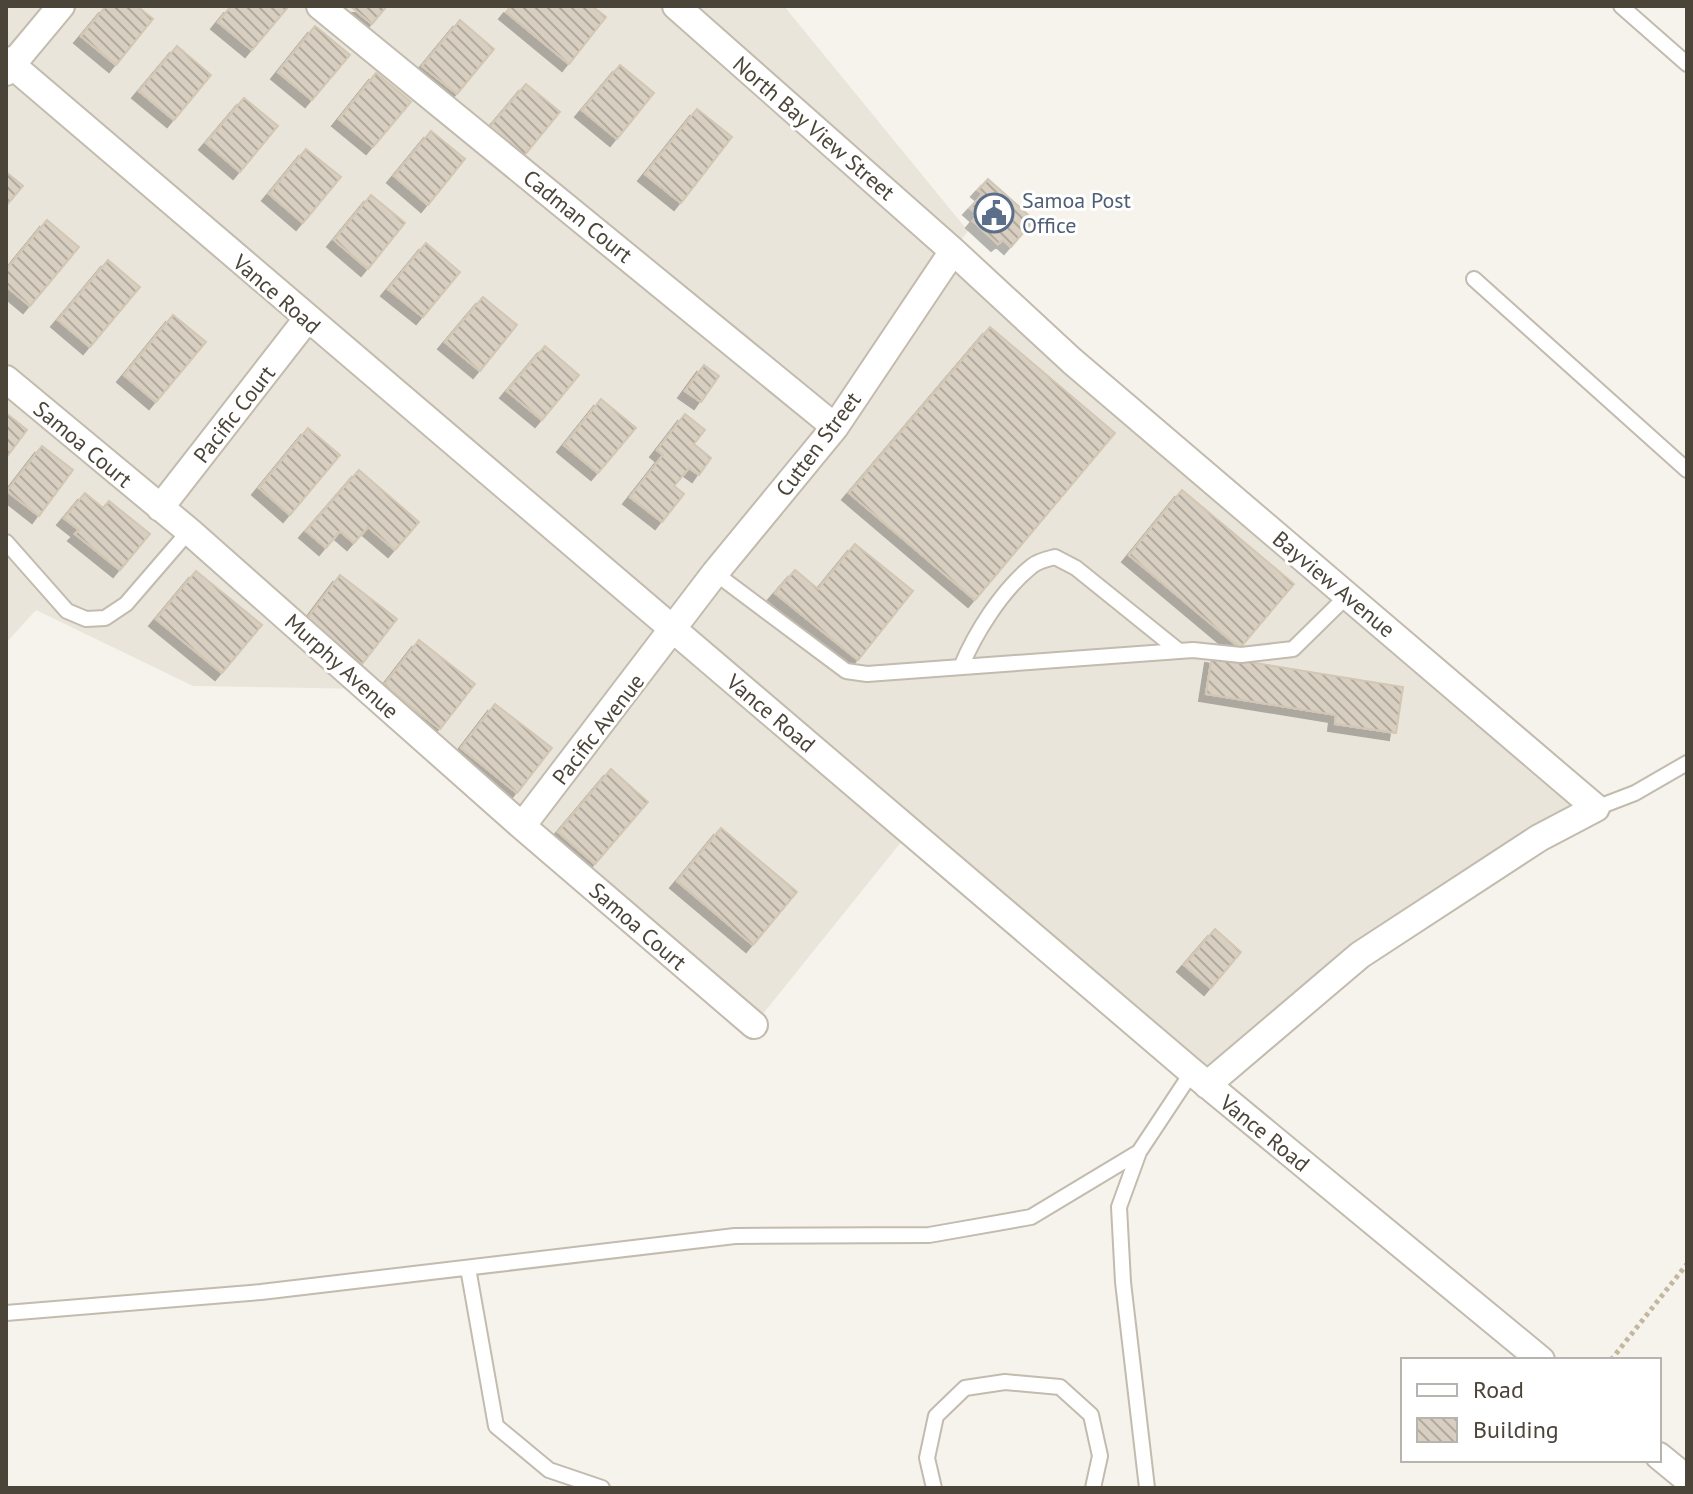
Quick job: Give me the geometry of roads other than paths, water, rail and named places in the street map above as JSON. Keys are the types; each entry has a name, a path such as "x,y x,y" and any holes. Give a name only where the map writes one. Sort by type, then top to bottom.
{"street":[{"path":"8,66 61,6"},
{"name":"Cadman Court","path":"320,6 835,427"},
{"name":"North Bay View Street","path":"676,6 953,251 1072,361"},
{"name":"Vance Road","path":"8,66 1199,1078 1539,1358"},
{"name":"Cutten Street","path":"673,631 715,573 835,427 953,251"},
{"name":"Pacific Court","path":"160,508 307,319"},
{"name":"Bayview Avenue","path":"1072,361 1596,808"},
{"name":"Samoa Court","path":"6,379 160,508"},
{"name":"Murphy Avenue","path":"160,508 522,826"},
{"name":"Pacific Avenue","path":"522,826 673,631"},
{"path":"1199,1078 1360,955 1539,838 1596,808"},
{"name":"Samoa Court","path":"522,826 754,1025"},
{"path":"1661,1458 1687,1479"}],"lane":[{"path":"1621,6 1687,64"},
{"path":"1474,279 1687,470"},
{"path":"6,542 67,611 86,619 105,618 126,604 189,531"},
{"path":"961,667 974,637 1003,597 1033,564 1055,557 1076,568 1179,651"},
{"path":"715,573 846,671 867,674 1193,650 1241,655 1293,649 1347,596"},
{"path":"1596,808 1635,793 1687,763"},
{"path":"1147,1488 1123,1282 1119,1207 1139,1152 1199,1078"},
{"path":"6,1313 261,1292 735,1236 929,1235 1031,1217 1139,1152"},
{"path":"468,1268 496,1426 549,1470 602,1488"},
{"path":"934,1488 927,1458 936,1416 965,1388 1005,1382 1060,1387 1091,1415 1100,1456 1093,1488"}],"place":[{"name":"Samoa Post Office","path":"994,213"}]}
